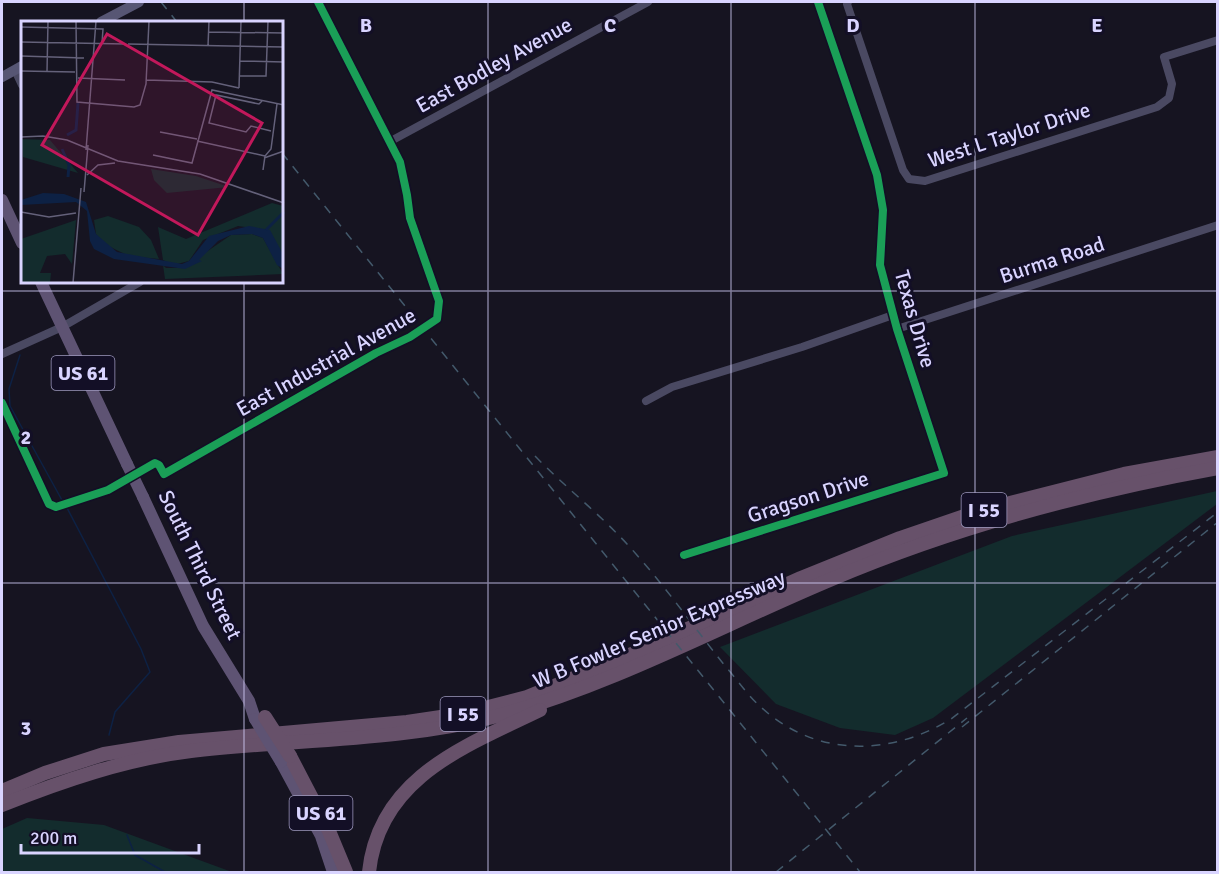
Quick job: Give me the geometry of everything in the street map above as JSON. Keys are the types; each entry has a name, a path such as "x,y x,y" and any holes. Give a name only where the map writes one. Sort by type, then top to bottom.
{"highway":[{"name":"W B Fowler Senior Expressway","path":"2,791 45,773 104,754 179,742 418,720 462,714 516,700 623,658 801,578 910,535 993,507 1124,474 1218,457"},
{"name":"W B Fowler Senior Expressway","path":"2,805 53,784 126,764 189,751 420,731 500,715 582,689 831,579 944,536 1082,496 1218,468"},
{"path":"369,873 370,861 379,834 395,801 425,771 455,751 582,689"},
{"name":"South Third Street","path":"260,718 329,831 346,873"}],"main road":[{"path":"103,21 139,2"},
{"path":"2,200 21,241"},
{"name":"South Third Street","path":"42,284 203,626 260,718"},
{"name":"South Third Street","path":"285,759 321,836 333,873"}],"street":[{"path":"318,2 389,142"},
{"name":"East Bodley Avenue","path":"389,142 648,2"},
{"name":"Texas Drive","path":"818,2 877,175 883,210 880,265 897,330 944,473"},
{"name":"West L Taylor Drive","path":"848,2 903,170 909,179 925,182 1157,106 1169,98 1172,84 1164,57 1218,40"},
{"path":"9,72 21,84"},
{"name":"East Industrial Avenue","path":"2,403 49,504 56,507 108,490 155,463 159,465 164,474 376,353 410,337 437,319 440,308 436,292 410,218 400,162 389,142"},
{"name":"Burma Road","path":"897,330 1218,225"},
{"path":"2,354 62,327 137,284"},
{"path":"646,400 672,387 893,315"},
{"name":"Gragson Drive","path":"684,555 944,473"}],"green space":[{"path":"1217,491 1217,504 933,718 895,735 840,728 776,704 720,647 1012,536"},
{"path":"27,818 104,825 232,872 2,872 2,829"}],"waterway":[{"path":"20,355 9,389 10,406 63,502"},
{"path":"66,506 141,649 150,672 115,712 109,735"},
{"path":"127,835 135,855 165,872"}],"railway":[{"path":"161,2 176,21"},
{"path":"284,155 860,872"},
{"path":"535,456 612,528 636,554 744,689 762,708 783,724 806,736 830,743 855,746 879,745 904,740 951,719 1218,512"},
{"path":"962,727 1218,522"},
{"path":"776,872 967,718"}],"cycle path":[{"path":"2,403 49,504 56,507 108,490 155,463 159,465 164,474 376,353 410,337 437,319 439,301 410,218 400,162 318,2"},
{"path":"684,555 944,473 897,329 880,265 883,210 877,175 818,2"}]}
